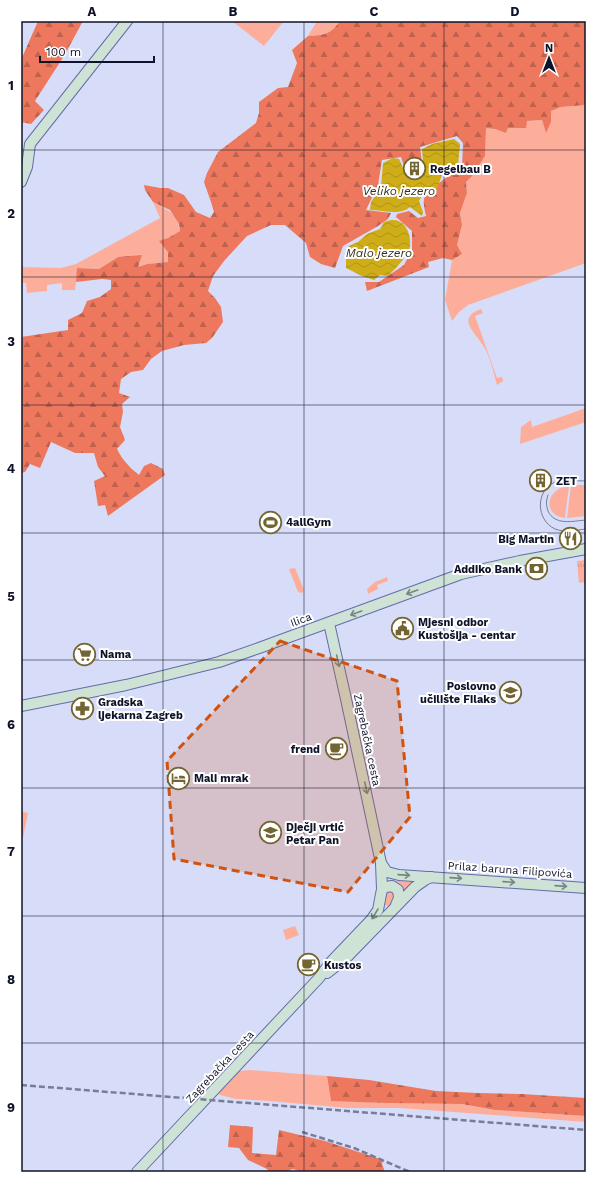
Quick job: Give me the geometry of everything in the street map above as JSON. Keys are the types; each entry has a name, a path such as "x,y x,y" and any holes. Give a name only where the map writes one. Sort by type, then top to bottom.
{"main road":[{"path":"21,182 26,167 30,144 127,21"},
{"name":"Ilica","path":"21,706 173,674 239,655 461,574 504,564 586,549"},
{"name":"Zagrebačka cesta","path":"137,1172 319,978 330,963 375,915 380,903 382,889 381,863 329,623"},
{"path":"381,863 384,869 390,873 433,877"},
{"name":"Zagrebačka cesta","path":"319,978 346,958 420,883 433,877"},
{"name":"Prilaz baruna Filipovića","path":"433,877 586,888"},
{"path":"382,889 392,886 398,890 399,898 394,908"}],"highlighted area":[{"path":"280,641 397,681 410,817 348,892 174,859 167,761"}],"green space":[{"path":"38,21 83,21 64,56 35,101 44,110 31,124 21,122 21,60"},
{"path":"232,21 284,21 264,46"},
{"path":"317,21 340,21 330,32 308,36"},
{"path":"340,21 586,21 586,105 561,107 551,111 551,122 546,133 542,120 527,121 526,128 508,128 506,133 495,129 486,128 485,156 473,175 466,182 467,193 460,213 462,225 457,245 462,254 452,260 443,258 428,262 429,267 367,291 365,282 379,282 404,265 412,250 412,231 396,217 397,214 409,211 418,218 426,216 424,199 426,195 430,190 462,168 463,143 457,136 420,147 422,163 405,169 401,157 382,160 378,185 366,210 391,213 388,219 378,226 343,246 335,268 321,264 310,257 306,243 285,225 271,225 247,236 224,261 213,276 208,291 221,307 223,322 212,338 206,343 184,345 162,351 151,359 143,370 131,372 121,379 119,393 130,397 122,404 123,412 120,427 125,440 117,449 125,462 139,475 144,466 151,463 163,469 165,475 108,516 105,505 98,506 94,481 105,476 98,467 94,453 75,453 51,442 40,468 30,464 25,472 21,473 21,337 68,330 68,320 82,313 87,301 100,297 111,289 111,280 102,279 76,282 77,268 99,269 118,257 142,255 138,267 147,264 168,262 168,252 159,241 180,231 179,224 170,210 153,202 145,190 144,185 168,188 184,195 196,212 210,218 214,212 204,182 218,152 256,123 259,113 259,102 278,88 288,87 297,63 292,50 308,36 323,35 330,32"},
{"path":"586,105 586,263 468,305 459,312 452,321 445,300 452,260 462,254 457,245 462,225 460,213 467,193 466,182 473,175 485,156 486,128 495,129 506,133 508,128 527,121 542,120 546,132 551,122 551,111 561,107"},
{"path":"153,202 171,213 179,225 180,231 168,238 168,262 147,264 137,267 140,261 118,257 99,269 78,268 75,290 62,290 62,283 47,285 47,291 27,293 26,283 21,283 21,267 61,268 76,264 160,218"},
{"path":"481,309 483,313 475,316 497,378 502,377 503,381 497,385 492,365 486,351 468,321 469,317 473,313"},
{"path":"586,408 586,422 520,444 521,427 531,420 532,427"},
{"path":"571,485 586,485 586,516 567,518"},
{"path":"569,486 565,518 553,513 549,502 555,492 561,488"},
{"path":"586,560 586,582 579,583 577,561"},
{"path":"295,568 304,590 302,593 298,592 289,569"},
{"path":"387,577 388,581 377,585 378,589 368,594 367,589 375,582"},
{"path":"21,811 28,813 23,838 21,837"},
{"path":"386,880 413,883 404,895 386,883"},
{"path":"389,891 394,893 394,897 389,907 384,904 386,894"},
{"path":"295,926 299,935 286,940 283,930"},
{"path":"250,1070 327,1076 331,1100 386,1103 462,1104 495,1110 586,1116 586,1122 400,1108 347,1108 236,1099 220,1095 218,1093 239,1071"},
{"path":"327,1076 369,1080 436,1091 586,1098 586,1116 495,1110 462,1104 331,1101"},
{"path":"230,1125 253,1127 252,1153 276,1155 279,1130 325,1141 383,1160 382,1164 385,1172 303,1172 293,1169 284,1172 269,1172 267,1169 248,1160 239,1148 228,1147"}],"water":[{"name":"Veliko jezero","path":"454,139 460,144 458,166 442,175 437,189 424,192 419,201 423,212 422,216 410,207 406,210 396,212 370,210 371,202 381,187 383,163 393,158 399,159 405,172 414,177 424,173 422,149 432,144"},
{"name":"Malo jezero","path":"396,220 406,227 410,240 408,252 396,268 388,276 380,275 374,280 346,268 346,252 349,246 358,242 367,234 380,229 384,222"}],"tram line":[{"path":"586,481 567,480 555,482 548,486 544,492 541,498 540,506 544,519 555,529 567,531 586,529"},
{"path":"548,495 546,503 547,509 551,516 555,519 565,522 586,520"}],"railway":[{"path":"21,1085 586,1130"},
{"path":"302,1132 354,1148 410,1172"}],"place":[{"name":"Regelbau B","path":"415,169"},
{"name":"ZET","path":"541,481"},
{"name":"4allGym","path":"271,522"},
{"name":"Big Martin","path":"570,539"},
{"name":"Addiko Bank","path":"537,569"},
{"name":"Mjesni odbor Kustošija - centar","path":"402,628"},
{"name":"Nama","path":"84,654"},
{"name":"Poslovno učilište Filaks","path":"511,692"},
{"name":"Gradska ljekarna Zagreb","path":"82,708"},
{"name":"frend","path":"336,749"},
{"name":"Mali mrak","path":"179,778"},
{"name":"Dječji vrtić Petar Pan","path":"270,833"},
{"name":"Kustos","path":"308,965"}]}
